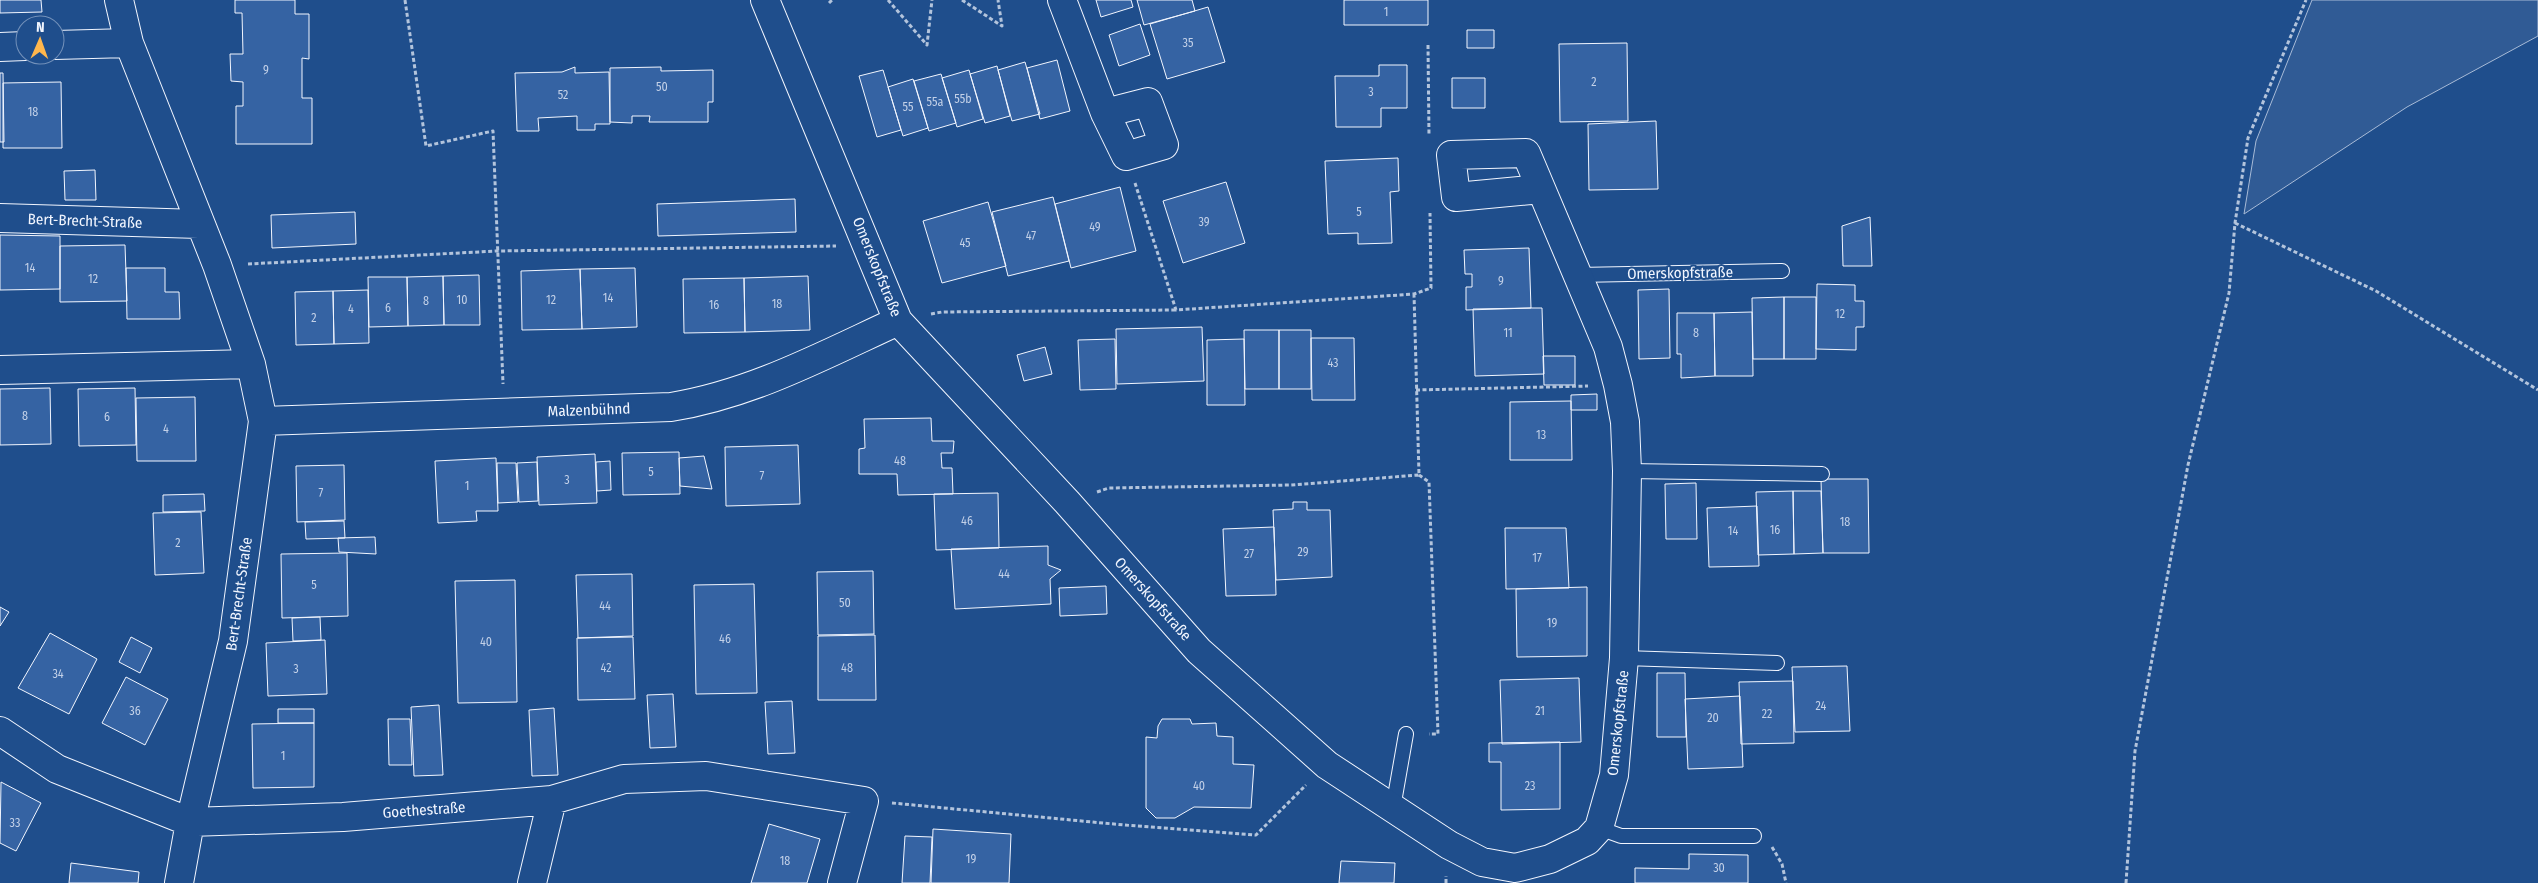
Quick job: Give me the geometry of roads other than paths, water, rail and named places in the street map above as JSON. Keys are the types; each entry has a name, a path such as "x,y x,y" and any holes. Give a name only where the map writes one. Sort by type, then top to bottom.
{"street":[{"name":"Bert-Brecht-Straße","path":"119,0 130,43 199,224 217,266 251,364 263,421 233,641 190,822 179,883"},
{"name":"Omerskopfstraße","path":"765,0 898,321 1067,502 1199,651 1327,766 1449,846 1482,862 1515,868 1550,859 1587,841 1599,828 1614,776 1624,658 1627,471 1625,422 1608,347 1541,189"},
{"path":"1062,0 1105,113 1126,156 1164,146 1148,102 1105,113"},
{"path":"65,45 130,43"},
{"path":"0,47 15,46"},
{"name":"Bert-Brecht-Straße","path":"0,218 199,224"},
{"name":"Malzenbühnd","path":"263,421 671,408 706,402 769,380 898,321"},
{"path":"0,370 251,364"},
{"name":"Goethestraße","path":"0,731 57,769 190,822 344,816 552,800 624,779 706,776 864,801 842,883"},
{"path":"532,883 552,800"}],"lane":[{"name":"Omerskopfstraße","path":"1578,275 1782,271"},
{"path":"1627,471 1822,474"},
{"name":"Omerskopfstraße","path":"1624,658 1777,663"},
{"path":"1393,808 1406,734"},
{"path":"1599,828 1621,836 1754,836"}]}
